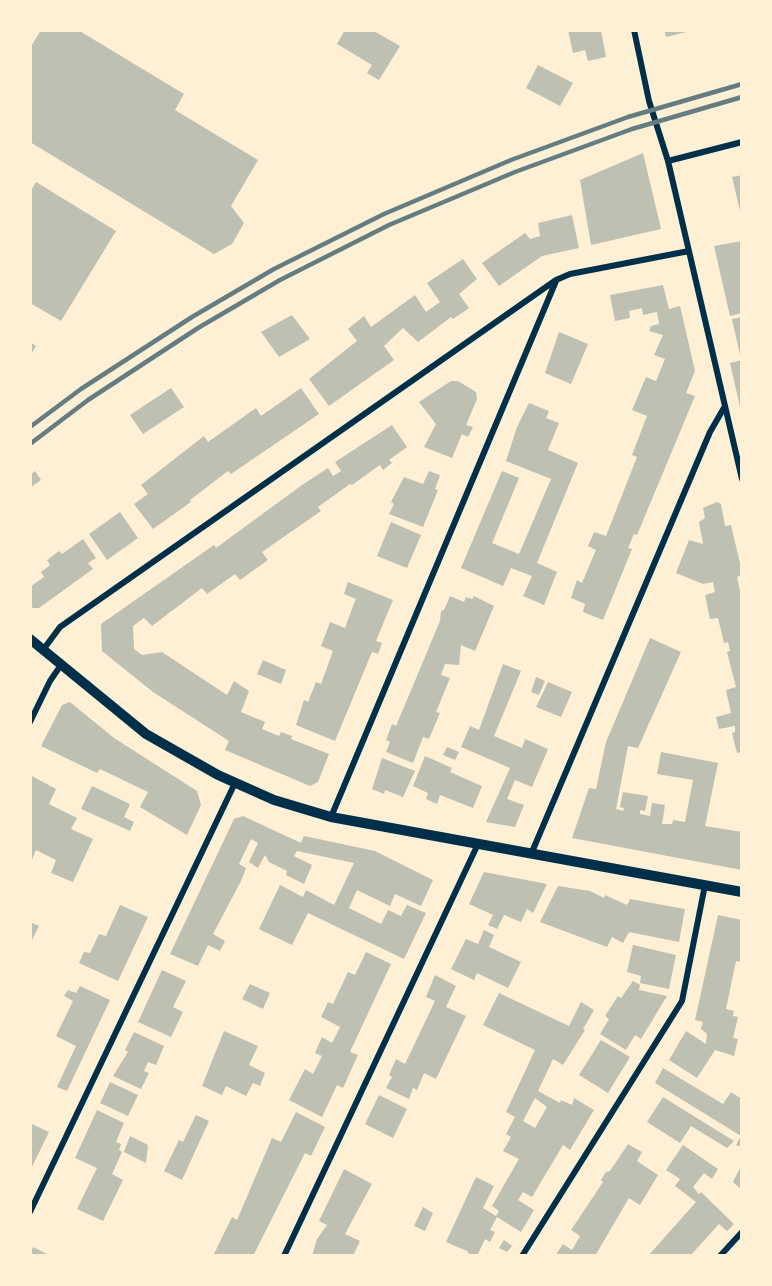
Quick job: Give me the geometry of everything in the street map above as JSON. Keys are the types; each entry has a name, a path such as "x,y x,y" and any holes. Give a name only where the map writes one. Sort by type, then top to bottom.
{"street":[{"path":"634,30 649,101 668,161 742,479"},
{"path":"668,161 742,142"},
{"path":"43,650 60,627 556,280 570,274 689,251"},
{"path":"331,816 556,280"},
{"path":"532,852 710,432 725,406"},
{"path":"30,639 146,734 235,783 274,800 331,816 742,892"},
{"path":"30,722 50,681 61,665"},
{"path":"30,1212 235,783"},
{"path":"284,1256 478,844"},
{"path":"522,1256 682,1001 705,885"},
{"path":"720,1256 742,1232"}],"building":[{"path":"41,30 78,30 184,94 175,110 258,160 231,206 244,223 232,244 214,254 30,142 30,48"},
{"path":"345,30 372,30 400,46 379,80 367,73 372,65 337,44"},
{"path":"568,30 601,30 606,57 588,61 585,50 573,53"},
{"path":"664,30 691,30 691,31 666,37"},
{"path":"538,65 573,83 560,106 526,88"},
{"path":"643,153 661,229 591,245 580,180"},
{"path":"742,175 742,215 741,215 732,177"},
{"path":"36,182 116,231 61,321 30,303 30,192"},
{"path":"572,215 579,248 542,256 499,286 482,263 525,233 530,239 540,236 538,223"},
{"path":"742,241 742,313 730,316 714,246"},
{"path":"463,259 477,279 459,294 469,308 453,319 451,317 418,342 403,328 384,346 394,360 329,406 309,379 357,341 348,329 364,316 371,327 415,295 426,312 440,302 427,283"},
{"path":"663,285 669,309 680,306 695,371 686,393 695,396 637,535 634,534 628,548 632,549 603,620 583,612 585,604 571,598 577,580 582,583 596,550 588,546 594,532 606,536 637,457 632,455 647,416 632,410 646,377 656,381 665,359 654,355 663,335 649,331 651,326 659,324 657,312 643,315 642,308 629,311 630,318 615,321 610,295"},
{"path":"292,315 310,339 279,357 261,332"},
{"path":"742,317 742,359 741,359 732,319"},
{"path":"559,332 588,344 571,384 545,373"},
{"path":"30,342 36,346 30,356"},
{"path":"742,360 742,411 741,411 730,363"},
{"path":"451,381 458,381 476,392 477,399 466,425 473,427 468,437 462,434 452,458 424,447 436,424 419,402"},
{"path":"171,388 184,407 143,434 130,415"},
{"path":"301,388 319,414 231,474 228,471 190,500 191,502 153,529 134,504 148,494 141,485 204,436 208,442 256,408 261,416"},
{"path":"529,403 549,411 546,418 559,423 548,450 578,463 537,563 557,572 544,605 523,596 532,576 511,568 503,586 461,568 502,471 519,478 492,543 519,554 551,479 506,461 517,427"},
{"path":"392,425 407,447 389,460 392,463 383,470 380,465 352,485 350,484 318,507 321,511 262,552 268,560 240,580 235,574 207,594 202,588 152,626 144,618 133,626 134,649 142,655 162,652 227,695 234,681 249,691 241,712 265,722 262,729 279,736 281,732 292,736 291,739 329,754 318,782 310,786 225,750 229,741 153,692 102,651 101,624 214,545 216,548 328,468 333,476 341,471 335,462"},
{"path":"35,471 41,480 30,488 30,475"},
{"path":"429,471 440,475 435,489 438,490 423,527 389,514 394,504 391,502 404,477 423,484"},
{"path":"717,502 721,504 725,526 731,525 742,572 742,575 737,577 742,601 742,752 737,753 732,733 735,732 735,726 719,729 716,717 731,713 726,690 736,687 727,652 730,651 728,642 724,643 718,618 710,619 705,595 715,592 713,582 703,584 676,573 689,540 703,544 699,522 705,518 703,508"},
{"path":"120,512 138,538 107,560 89,534"},
{"path":"391,522 421,535 407,568 377,556"},
{"path":"83,539 96,558 88,563 93,569 39,608 30,606 30,587 44,577 41,572 50,565 47,560 59,551 62,554"},
{"path":"348,582 393,600 376,641 382,643 378,654 372,652 335,741 296,725 304,700 308,702 316,682 321,684 333,651 321,646 330,622 345,628 356,599 344,594"},
{"path":"450,596 464,602 466,597 472,599 474,596 494,606 475,651 461,645 459,665 445,664 441,675 450,678 436,712 440,713 429,739 423,737 413,763 386,752 390,742 386,740 392,724 396,726 440,621 441,611 444,610"},
{"path":"650,638 681,652 638,748 628,746 616,809 623,811 624,808 620,807 623,792 648,796 645,811 640,810 640,814 650,816 652,803 665,805 662,824 672,824 673,820 685,822 693,780 657,774 661,752 718,763 705,826 742,832 742,870 572,838 589,788 596,789 606,742"},
{"path":"263,660 286,670 281,684 257,674"},
{"path":"503,664 521,671 494,736 522,748 525,739 548,749 532,787 515,780 507,799 524,805 515,827 486,822 510,768 461,747 470,726 479,730"},
{"path":"536,677 545,681 539,695 531,692"},
{"path":"548,682 572,692 561,717 536,707"},
{"path":"70,702 114,738 197,791 201,805 187,835 140,807 148,792 100,769 97,773 41,746 62,705"},
{"path":"447,747 459,752 455,760 443,755"},
{"path":"425,756 452,768 450,772 482,786 473,808 440,795 437,804 426,799 428,793 413,786"},
{"path":"382,758 415,771 403,797 385,790 384,794 372,789"},
{"path":"30,775 56,789 49,804 77,818 71,829 93,839 73,882 51,873 56,860 36,850 30,864"},
{"path":"92,786 130,804 124,817 134,822 130,831 81,809"},
{"path":"243,816 301,843 304,836 375,851 433,880 421,906 395,894 390,906 357,890 349,908 381,924 388,910 401,916 407,905 426,913 404,959 308,913 292,945 259,929 280,885 303,897 306,890 334,905 354,863 297,851 294,856 312,865 304,884 286,875 287,871 269,862 265,855 258,868 249,862 258,843 251,839 239,864 246,868 241,881 213,934 225,941 220,951 208,945 198,966 170,954 234,819"},
{"path":"484,872 547,884 533,913 527,909 521,922 504,915 497,929 488,925 493,915 469,904"},
{"path":"558,886 590,891 604,898 605,895 627,905 630,899 685,909 679,942 629,932 623,943 612,937 607,947 540,922"},
{"path":"120,905 148,917 118,981 79,963 84,952 90,953 99,934 106,936"},
{"path":"718,915 742,920 742,962 736,961 726,1009 734,1011 733,1016 738,1017 733,1038 738,1039 734,1056 715,1050 697,1078 669,1060 686,1031 706,1044 707,1034 701,1029 703,1022 695,1020"},
{"path":"30,922 39,926 30,944"},
{"path":"484,930 494,935 489,947 521,962 508,988 477,973 474,980 451,969 466,939 478,944"},
{"path":"633,945 676,955 669,989 640,983 641,976 627,972"},
{"path":"366,952 391,964 350,1052 358,1055 343,1088 337,1085 322,1117 289,1100 305,1069 313,1074 322,1056 315,1053 322,1037 332,1043 340,1027 321,1017 328,1002 333,1004 348,972 355,975"},
{"path":"162,970 186,981 173,1007 183,1012 171,1037 138,1022"},
{"path":"435,975 456,986 446,1007 466,1016 436,1079 424,1073 417,1090 413,1088 409,1099 386,1088 392,1077 389,1075 396,1059 405,1064 435,1001 426,997"},
{"path":"633,981 640,985 639,990 667,996 641,1039 635,1035 626,1050 600,1034 609,1019 605,1016 618,996 621,998"},
{"path":"250,984 270,993 263,1009 242,999"},
{"path":"80,986 110,1000 67,1091 57,1087 76,1046 56,1036 73,1001 64,996 68,990 76,993"},
{"path":"499,993 569,1026 581,1002 594,1010 583,1029 585,1030 563,1065 553,1059 538,1091 560,1103 561,1100 572,1105 574,1098 594,1110 570,1150 563,1145 532,1197 523,1192 518,1200 534,1210 521,1232 497,1217 490,1230 495,1232 490,1242 485,1239 477,1256 471,1256 467,1251 446,1242 476,1177 494,1186 483,1208 496,1216 499,1211 492,1206 519,1159 503,1151 511,1137 506,1134 515,1117 506,1112 535,1050 483,1025","holes":["535,1098 547,1107 535,1128 523,1121"]},
{"path":"224,1031 258,1046 249,1065 265,1073 260,1086 253,1083 246,1096 226,1086 222,1095 202,1086"},
{"path":"134,1032 164,1046 156,1065 148,1062 144,1071 149,1073 141,1089 113,1076 128,1052 125,1050"},
{"path":"601,1040 630,1057 608,1093 579,1075"},
{"path":"663,1068 723,1104 731,1092 742,1099 742,1147 736,1145 741,1136 655,1083"},
{"path":"110,1082 138,1095 128,1116 100,1103"},
{"path":"379,1095 407,1109 393,1138 365,1124"},
{"path":"663,1097 734,1141 727,1148 691,1126 680,1143 647,1122"},
{"path":"97,1110 124,1123 116,1142 121,1144 119,1150 122,1152 112,1174 123,1180 103,1221 77,1209 97,1168 75,1158"},
{"path":"296,1112 325,1127 311,1156 305,1153 253,1256 213,1256 232,1217 237,1220 272,1138 281,1142"},
{"path":"196,1115 209,1121 182,1180 164,1171 179,1140 183,1142"},
{"path":"30,1123 49,1132 30,1171"},
{"path":"130,1136 148,1145 146,1163 124,1152"},
{"path":"628,1144 642,1152 637,1161 658,1175 640,1205 629,1198 595,1256 555,1256 563,1244 572,1250 580,1236 571,1230 603,1182 601,1180 606,1172 610,1171"},
{"path":"683,1145 718,1169 712,1179 704,1173 693,1187 734,1224 727,1231 719,1224 690,1256 648,1256 696,1202 675,1186 680,1179 666,1170"},
{"path":"742,1164 742,1190 733,1182"},
{"path":"344,1169 372,1184 345,1234 360,1241 353,1256 312,1256 317,1239 327,1225 319,1221"},
{"path":"423,1207 433,1213 425,1231 414,1226"},
{"path":"504,1240 512,1246 507,1252 499,1248"},
{"path":"33,1247 51,1256 30,1256"}],"railway":[{"path":"30,427 81,389 192,317 274,269 384,214 511,160 628,117 742,84"},
{"path":"30,444 88,400 198,328 280,280 389,225 515,172 632,129 742,97"}]}
